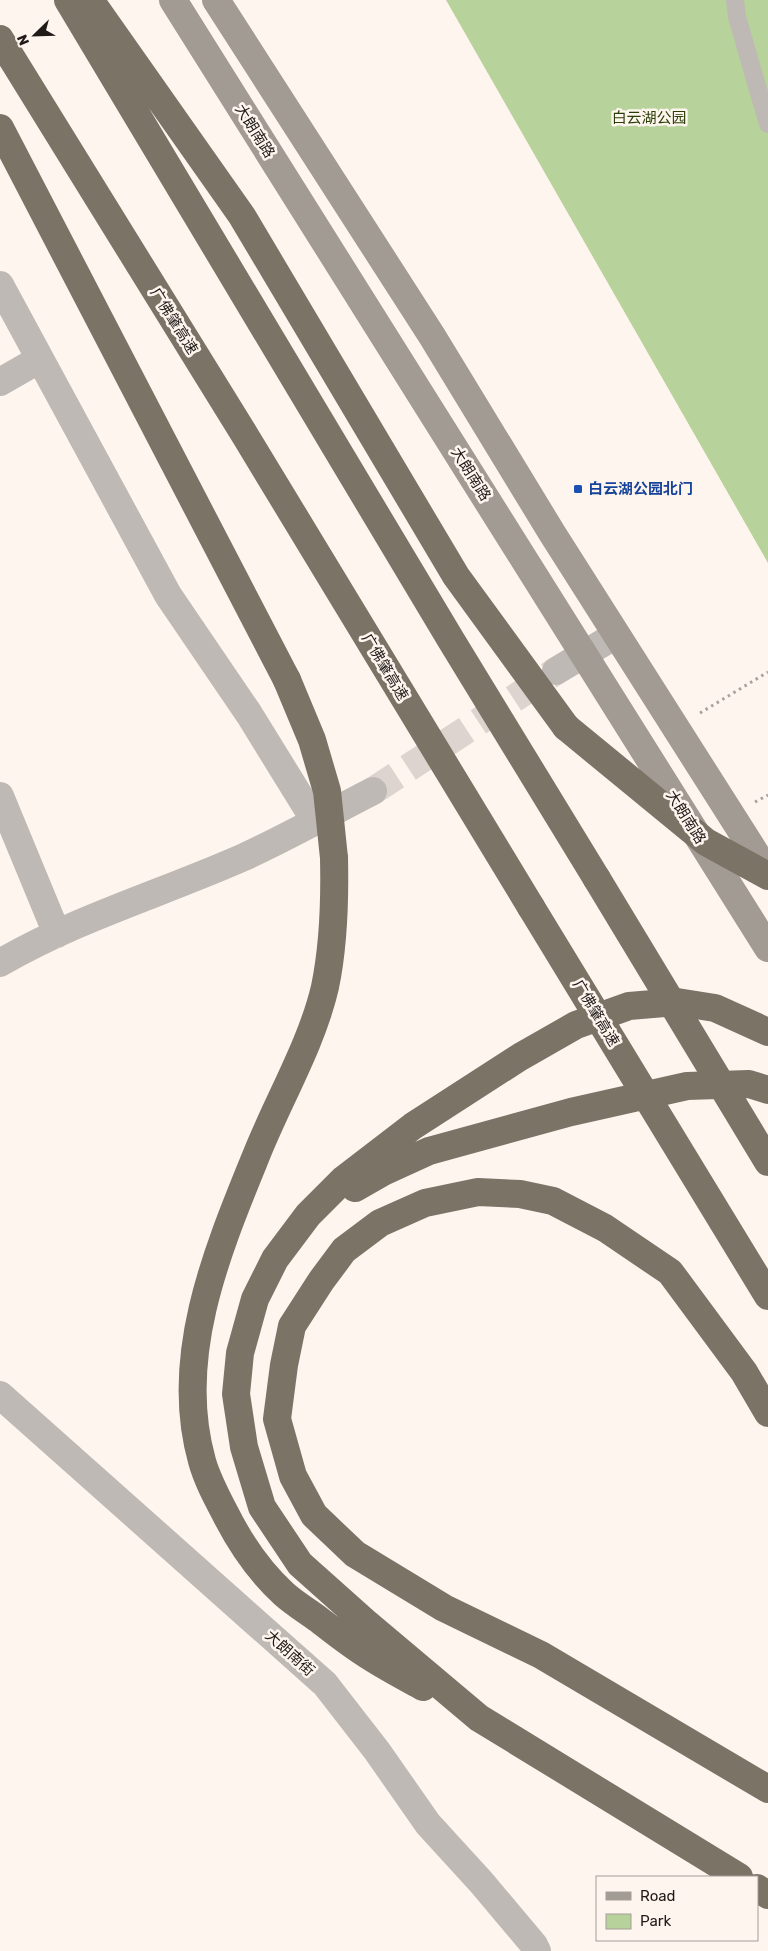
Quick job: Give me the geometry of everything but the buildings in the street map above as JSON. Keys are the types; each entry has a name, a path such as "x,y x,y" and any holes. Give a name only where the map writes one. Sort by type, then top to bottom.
{"highway":[{"path":"68,0 435,614 768,1162"},
{"path":"90,0 242,216 456,576 566,727 706,842 767,870"},
{"name":"广佛肇高速","path":"0,39 256,453 768,1296"},
{"path":"0,128 287,680 312,740 327,791 334,858 335,911 331,953 316,1020 227,1229 200,1320 193,1380 196,1436 202,1460 211,1487 252,1560 284,1594 368,1656 498,1730"},
{"path":"737,1876 479,1718 373,1629 300,1564 262,1507 244,1447 236,1394 240,1353 256,1299 275,1259 308,1215 344,1180 414,1126 520,1057 576,1025 629,1006 677,1002 715,1008 768,1032"},
{"path":"294,1235 345,1194 383,1172 430,1151 571,1112 687,1086 749,1084 768,1090"},
{"path":"768,1413 744,1372 670,1272 605,1228 553,1201 520,1194 478,1192 425,1203 380,1223 344,1250 292,1326 284,1365 277,1419 293,1476 314,1515 355,1554 444,1608 541,1655 768,1789"}],"street":[{"name":"大朗南路","path":"173,0 768,948"},
{"path":"216,0 432,336 616,635 767,870"},
{"path":"0,285 168,595 250,714 315,821"},
{"path":"0,382 40,359"},
{"path":"556,671 616,635"},
{"path":"0,963 22,950 57,934 244,857 373,791"},
{"path":"0,796 57,934"},
{"name":"大朗南街","path":"0,1395 325,1684 377,1751 428,1824 481,1882 537,1951"}],"lane":[{"path":"735,0 737,17 768,124"}],"path":[{"path":"676,728 768,672"}],"green space":[{"name":"白云湖公园","path":"446,0 768,0 768,563"}],"tunnel":[{"path":"373,791 556,671"}],"place":[{"name":"白云湖公园北门","path":"578,489"}]}
